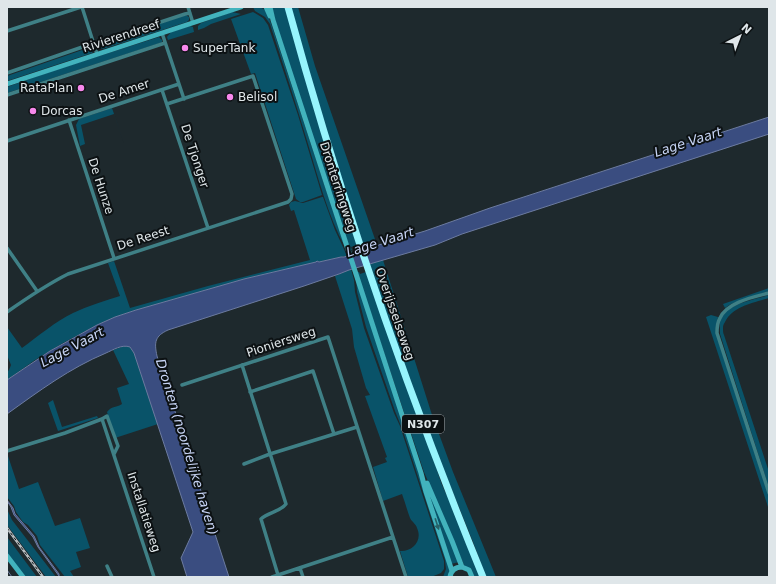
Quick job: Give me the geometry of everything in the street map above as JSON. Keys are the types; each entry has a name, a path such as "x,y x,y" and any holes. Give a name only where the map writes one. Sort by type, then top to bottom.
{"highway":[{"name":"Overijsselseweg","path":"288,7 332,157 368,269 402,368 483,577"}],"main road":[{"name":"Rivierendreef","path":"7,84 241,7"},
{"name":"Dronterringweg","path":"266,7 273,20"},
{"name":"Dronterringweg","path":"270,7 348,251 422,474 451,574"},
{"name":"Dronterringweg","path":"422,474 431,491 462,567"},
{"path":"7,556 23,577"},
{"path":"451,574 456,568 464,567 469,570 472,577"}],"street":[{"path":"7,31 82,7 97,54"},
{"path":"188,7 193,23"},
{"path":"7,73 94,43 190,13"},
{"path":"162,33 184,99 167,104"},
{"path":"7,95 165,43"},
{"name":"De Reest","path":"7,312 49,283 68,274 288,202 291,199 292,194 253,76 184,99"},
{"name":"De Amer","path":"7,141 179,84"},
{"name":"De Tjonger","path":"162,90 208,228"},
{"name":"De Hunze","path":"69,120 114,258"},
{"path":"7,248 37,291"},
{"path":"769,293 736,304 725,310 720,316 717,333 769,493"},
{"name":"Pioniersweg","path":"182,384 328,337 406,577"},
{"name":"Pioniersweg","path":"242,365 286,504 261,519 278,575"},
{"path":"250,392 313,371 334,434"},
{"name":"Installatieweg","path":"114,454 118,446 107,416 102,419 153,576"},
{"path":"7,451 102,419"},
{"path":"244,464 270,454 357,427"},
{"path":"272,577 393,538"},
{"path":"107,566 112,577"},
{"path":"300,568 303,577"}],"shaded area":[{"path":"253,7 262,8 269,18 345,247 333,222 324,196 270,24 265,17 255,11"},
{"path":"272,7 285,7 357,245 351,247 352,250 350,251 276,23"},
{"path":"290,7 298,7 315,66 377,245 364,251 344,190"},
{"path":"232,12 241,14 198,30 198,26 201,23"},
{"path":"253,12 263,18 268,25 298,115 322,195 303,202 296,199 255,73 251,74 231,19"},
{"path":"186,15 189,17 187,22 103,49 99,47 102,43"},
{"path":"190,26 193,27 194,32 168,40 167,37 171,32"},
{"path":"159,37 162,40 160,43 7,93 7,87"},
{"path":"91,47 94,49 92,53 7,81 7,76"},
{"path":"112,108 125,146 114,114 81,125 85,144 80,146 76,125 79,119"},
{"path":"323,197 335,230 347,256 317,261 244,279 115,317 63,343 35,360 7,380 7,372 11,365 7,355 7,327 22,348 53,325 73,313 120,296 108,263 114,261 130,308 310,260 294,210 291,211 289,205 291,202 295,201 303,203"},
{"path":"383,260 432,415 453,472 496,577 486,577 434,446 368,264"},
{"path":"351,269 364,328 400,426 444,561 444,569 441,573 431,577 408,577 400,551 409,550 415,545 419,537 417,528 410,518 402,494 383,501 373,467 387,462 385,458 387,457 365,396 370,395 366,388 354,347 352,329 335,276"},
{"path":"357,272 360,274 366,272 441,483 481,577 473,577 464,565 424,472"},
{"path":"356,279 450,568 448,577 443,577 446,569 445,560 403,431 366,327 357,292"},
{"path":"769,288 769,291 731,304 725,308 723,304"},
{"path":"769,295 769,298 744,306 733,312 723,325 723,333 769,472 769,488 720,334 720,322 724,313 729,309 742,303"},
{"path":"711,315 718,317 717,323 719,343 769,497 769,510 706,317"},
{"path":"124,346 130,347 134,353 158,424 115,438 107,412 111,408 122,404 117,388 129,384 113,350"},
{"path":"53,400 62,427 97,416 98,418 58,431 48,403"},
{"path":"7,453 19,489 38,482 55,526 80,518 90,548 76,552 81,567 70,571 74,577 65,577 40,545 37,536 28,525 23,522 7,497"},
{"path":"429,491 459,562 451,564"},
{"path":"7,509 12,520 56,577 46,577 7,525"},
{"path":"7,537 37,577 25,577 7,553"}],"water":[{"name":"Lage Vaart","path":"769,117 769,134 462,234 435,245 349,270 168,330 160,335 156,340 157,356 229,577 187,577 181,558 193,532 134,353 130,347 124,346 118,348 80,366 55,380 7,414 7,380 50,351 97,325 115,317 244,279 317,261 319,262 344,257"},
{"path":"7,500 13,508 15,514 34,536 39,547 59,576 38,547 33,537 14,515"}],"waterway":[{"path":"7,570 12,577"}],"railway":[{"path":"7,528 43,577"}],"place":[{"name":"SuperTank","path":"185,48"},
{"name":"RataPlan","path":"81,88"},
{"name":"Belisol","path":"230,97"},
{"name":"Dorcas","path":"33,111"}],"water label":[{"name":"Dronten (noordelijke haven)","path":"187,447"}]}
